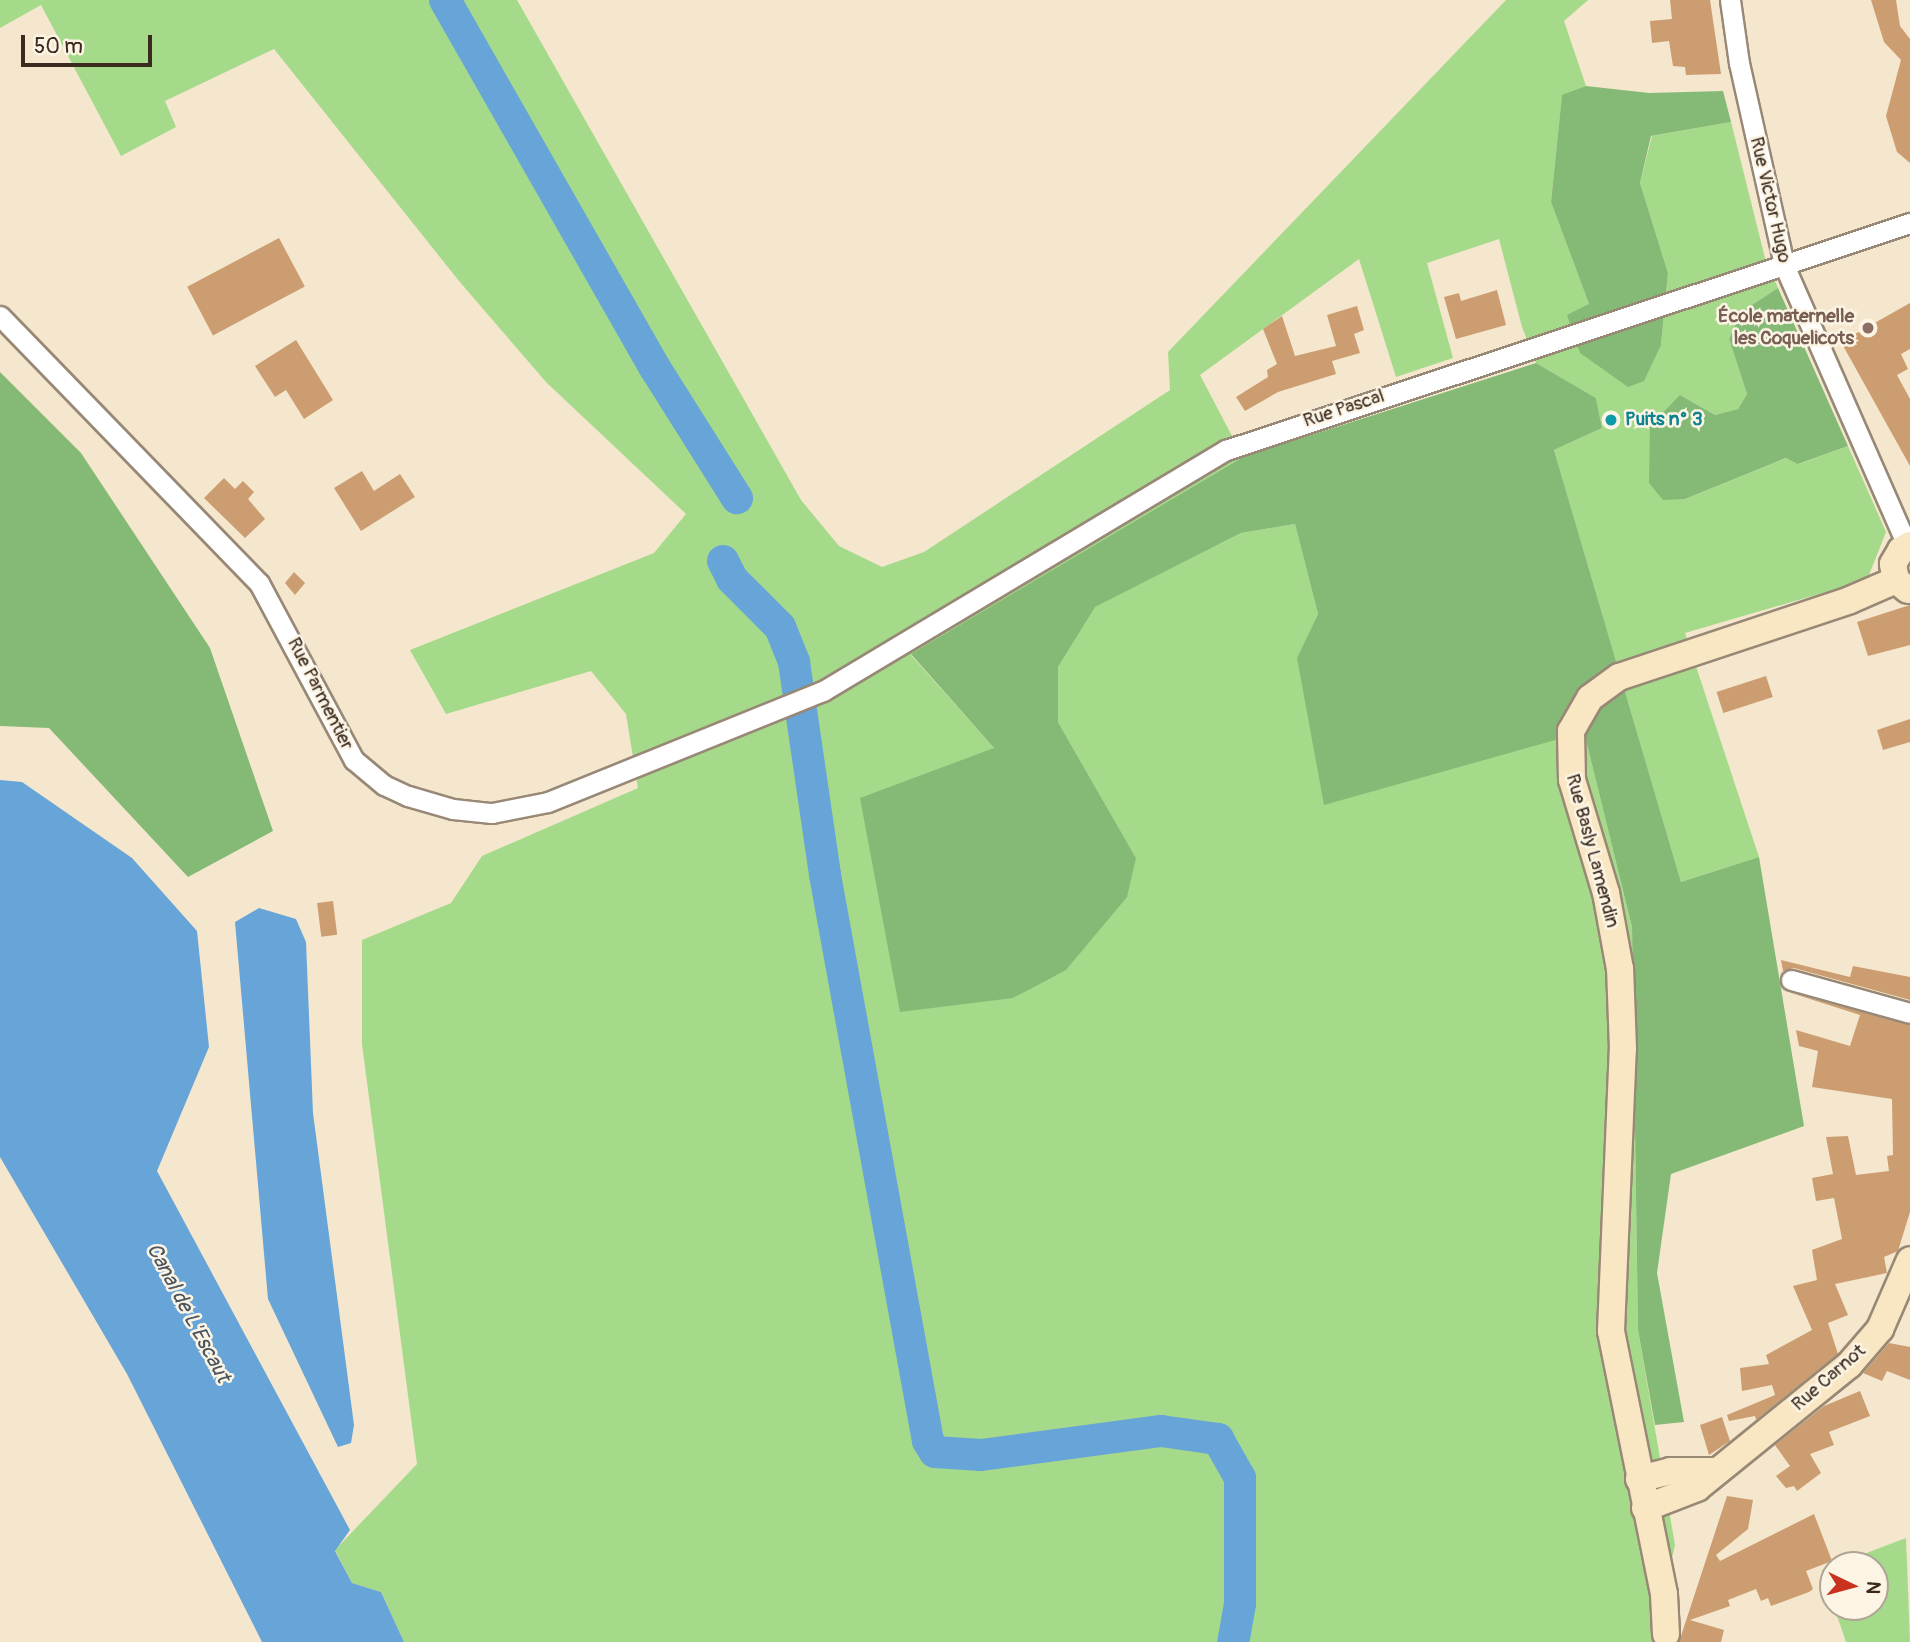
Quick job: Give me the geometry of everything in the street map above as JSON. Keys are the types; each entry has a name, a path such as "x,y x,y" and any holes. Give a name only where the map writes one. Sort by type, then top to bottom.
{"street":[{"name":"Rue Victor Hugo","path":"1730,0 1739,63 1784,265 1909,545"},
{"name":"Rue Pascal","path":"788,707 823,691 1226,450 1910,223"},
{"name":"Rue Parmentier","path":"0,316 254,576 288,630 345,748 384,785 453,809 480,813 523,809 788,707"},
{"path":"1903,585 1894,560 1909,545"},
{"name":"Rue Basly Lamendin","path":"1665,1638 1666,1603 1615,1254 1623,1049 1620,969 1606,893 1569,768 1568,743 1575,719 1590,698 1619,677 1903,585"},
{"path":"1791,980 1910,1013"},
{"name":"Rue Carnot","path":"1653,1505 1689,1492 1865,1349 1887,1317 1910,1260"},
{"path":"1647,1477 1716,1471"}],"green space":[{"path":"0,0 517,0 801,500 839,546 882,567 924,552 1170,390 1168,352 1506,0 1588,0 1564,21 1586,86 1562,96 1551,202 1589,304 1661,345 1668,273 1640,183 1652,136 1731,122 1765,258 1778,288 1741,312 1729,339 1747,394 1738,409 1715,415 1680,395 1685,499 1787,458 1799,464 1848,446 1886,532 1867,580 1685,633 1759,857 1681,882 1554,450 1602,428 1596,398 1536,363 1522,327 1499,239 1427,263 1453,358 1396,377 1359,259 1200,375 1243,457 911,655 994,748 1136,858 1058,722 1058,667 1094,607 1241,533 1295,524 1318,614 1297,659 1584,732 1632,927 1638,1330 1675,1545 1653,1642 404,1642 381,1592 352,1583 335,1550 417,1464 362,1044 362,940 451,903 482,856 638,788 626,714 591,671 446,714 410,650 654,553 686,514 546,382 459,281 274,49 165,101 176,127 121,156 41,5 0,28"},
{"path":"1586,86 1649,93 1723,91 1731,122 1651,136 1640,183 1668,273 1661,345 1644,381 1628,387 1580,353 1567,315 1589,304 1551,202 1562,95"},
{"path":"1778,288 1848,446 1798,464 1786,458 1685,499 1663,500 1649,483 1650,426 1680,395 1715,415 1738,409 1747,394 1729,339 1741,312"},
{"path":"1536,363 1596,398 1602,428 1554,450 1681,882 1759,857 1804,1126 1671,1174 1657,1273 1684,1422 1655,1425 1638,1330 1632,927 1584,732 1324,805 1297,658 1318,614 1295,524 1241,533 1095,607 1058,667 1058,722 1136,858 1127,897 1066,970 1013,998 900,1012 860,798 994,748 911,654 1243,457"},
{"path":"0,372 81,453 210,648 273,831 188,877 49,728 0,726"},
{"path":"1906,1538 1910,1642 1846,1642 1839,1621 1889,1621 1889,1551 1872,1551"}],"water":[{"name":"Canal de L'Escaut","path":"0,780 22,782 132,858 197,931 209,1047 157,1171 350,1530 335,1551 352,1583 381,1592 404,1642 262,1642 127,1374 0,1157"},
{"path":"259,908 296,919 306,942 313,1113 354,1425 351,1443 338,1447 268,1299 235,922"}],"building":[{"path":"1670,0 1710,0 1721,74 1686,75 1685,67 1673,66 1669,41 1652,43 1650,21 1672,19"},
{"path":"1871,0 1896,0 1900,26 1910,39 1910,163 1897,152 1886,116 1901,60 1884,42"},
{"path":"279,238 305,287 213,335 187,287"},
{"path":"1497,290 1506,325 1456,339 1444,297 1459,293 1461,301"},
{"path":"1910,303 1910,349 1901,354 1908,369 1897,375 1910,399 1910,466 1841,342"},
{"path":"1357,306 1364,330 1354,334 1360,353 1332,361 1336,374 1278,392 1245,411 1236,397 1268,377 1267,370 1277,364 1263,329 1282,316 1295,356 1336,346 1327,315"},
{"path":"296,340 333,400 304,419 286,390 275,397 255,366"},
{"path":"362,471 374,491 400,474 415,497 361,531 334,488"},
{"path":"224,478 235,489 243,481 254,492 248,499 265,519 245,538 204,498"},
{"path":"294,572 305,583 295,595 285,583"},
{"path":"1910,605 1910,645 1868,656 1857,622"},
{"path":"1766,676 1773,697 1723,713 1717,692"},
{"path":"1910,719 1910,742 1883,750 1877,730"},
{"path":"333,901 337,935 321,937 317,903"},
{"path":"1781,960 1850,977 1853,966 1910,977 1910,1000 1794,968 1783,971"},
{"path":"1788,992 1910,1025 1910,1212 1898,1251 1884,1257 1887,1273 1835,1284 1848,1315 1828,1323 1838,1354 1756,1420 1755,1416 1729,1421 1727,1415 1775,1395 1772,1385 1742,1391 1740,1368 1769,1364 1766,1355 1812,1330 1793,1286 1817,1280 1812,1250 1842,1239 1834,1198 1816,1201 1812,1178 1833,1174 1826,1137 1848,1136 1856,1175 1889,1171 1887,1156 1893,1155 1892,1099 1812,1087 1818,1051 1799,1046 1796,1030 1850,1046 1860,1015"},
{"path":"1889,1343 1910,1347 1910,1380 1887,1371 1882,1381 1863,1373"},
{"path":"1860,1391 1870,1416 1829,1432 1834,1445 1810,1454 1821,1473 1797,1491 1794,1486 1786,1488 1776,1476 1790,1466 1775,1445 1824,1406"},
{"path":"1722,1417 1730,1441 1709,1455 1700,1425"},
{"path":"1727,1496 1753,1500 1748,1529 1716,1555 1720,1561 1814,1514 1828,1551 1819,1551 1819,1566 1806,1571 1813,1589 1771,1606 1768,1598 1761,1601 1756,1589 1728,1600 1730,1606 1690,1620 1724,1630 1721,1642 1679,1642"}],"waterway":[{"path":"445,0 655,368 737,498"},
{"path":"723,561 732,579 780,627 794,662 825,875 928,1441 935,1452 981,1455 1161,1431 1218,1439 1240,1478 1240,1604 1233,1642"}],"place":[{"name":"École maternelle les Coquelicots","path":"1868,328"},
{"name":"Puits n° 3","path":"1611,420"}]}
